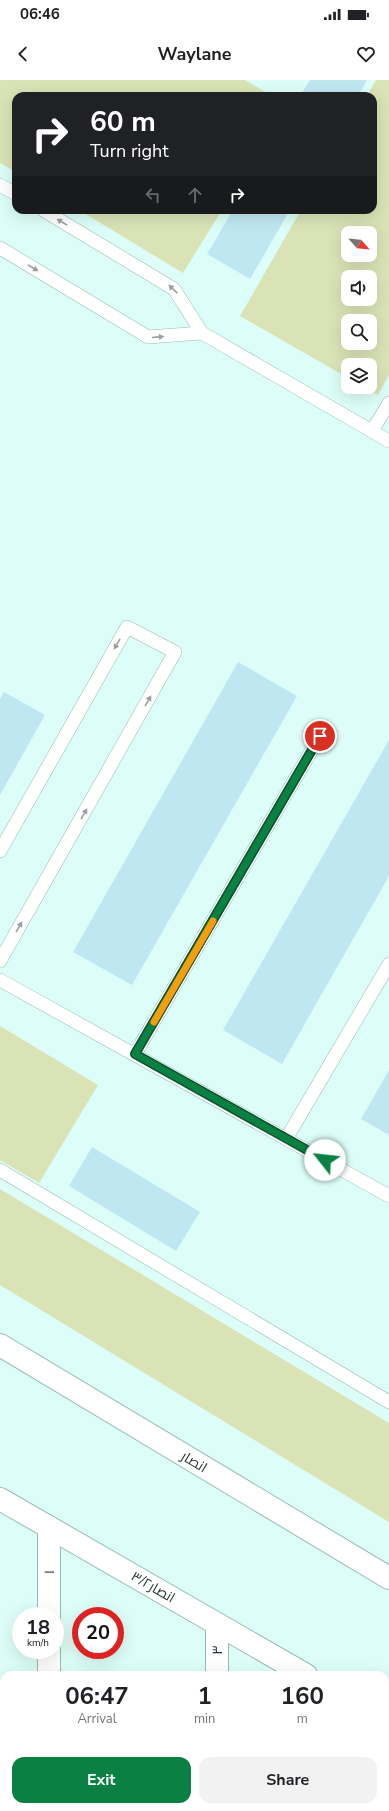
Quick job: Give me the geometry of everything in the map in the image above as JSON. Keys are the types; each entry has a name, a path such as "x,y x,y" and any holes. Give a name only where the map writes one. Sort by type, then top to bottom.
{"street":[{"name":"انصار","path":"0,1345 389,1578"},
{"name":"انصار۳/۲","path":"0,1499 299,1671"},
{"name":"۱","path":"49,1527 49,1607"},
{"name":"۳","path":"217,1624 217,1671"}],"lane":[{"path":"0,184 12,192"},
{"path":"49,214 174,289 202,333 389,441"},
{"path":"0,248 148,337 202,333"},
{"path":"372,431 389,404"},
{"path":"0,851 127,627 175,652 0,961"},
{"path":"135,1054 320,736"},
{"path":"286,1139 389,964"},
{"path":"0,980 389,1196"},
{"path":"0,1170 389,1402"}],"green space":[{"path":"0,80 245,80 265,92 12,92 12,170 0,163"},
{"path":"376,80 389,80 389,375 378,395 376,394 377,358 341,358 341,374 240,316 299,214 377,214 377,92 369,92"},
{"path":"86,214 220,214 183,273"},
{"path":"0,1026 98,1085 39,1183 0,1160"},
{"path":"0,1189 389,1423 389,1522 0,1285"}],"building":[{"path":"310,80 367,80 360,92 302,92"},
{"path":"231,214 288,214 250,279 207,254"},
{"path":"238,662 297,696 132,985 73,952"},
{"path":"4,692 45,715 0,795 0,699"},
{"path":"389,740 389,876 282,1064 223,1030"},
{"path":"389,1070 389,1135 361,1119"},
{"path":"92,1147 200,1212 176,1251 69,1186"}],"slow traffic":[{"path":"154,1022 213,921"}],"route":[{"path":"320,736 135,1054 325,1160"}]}
